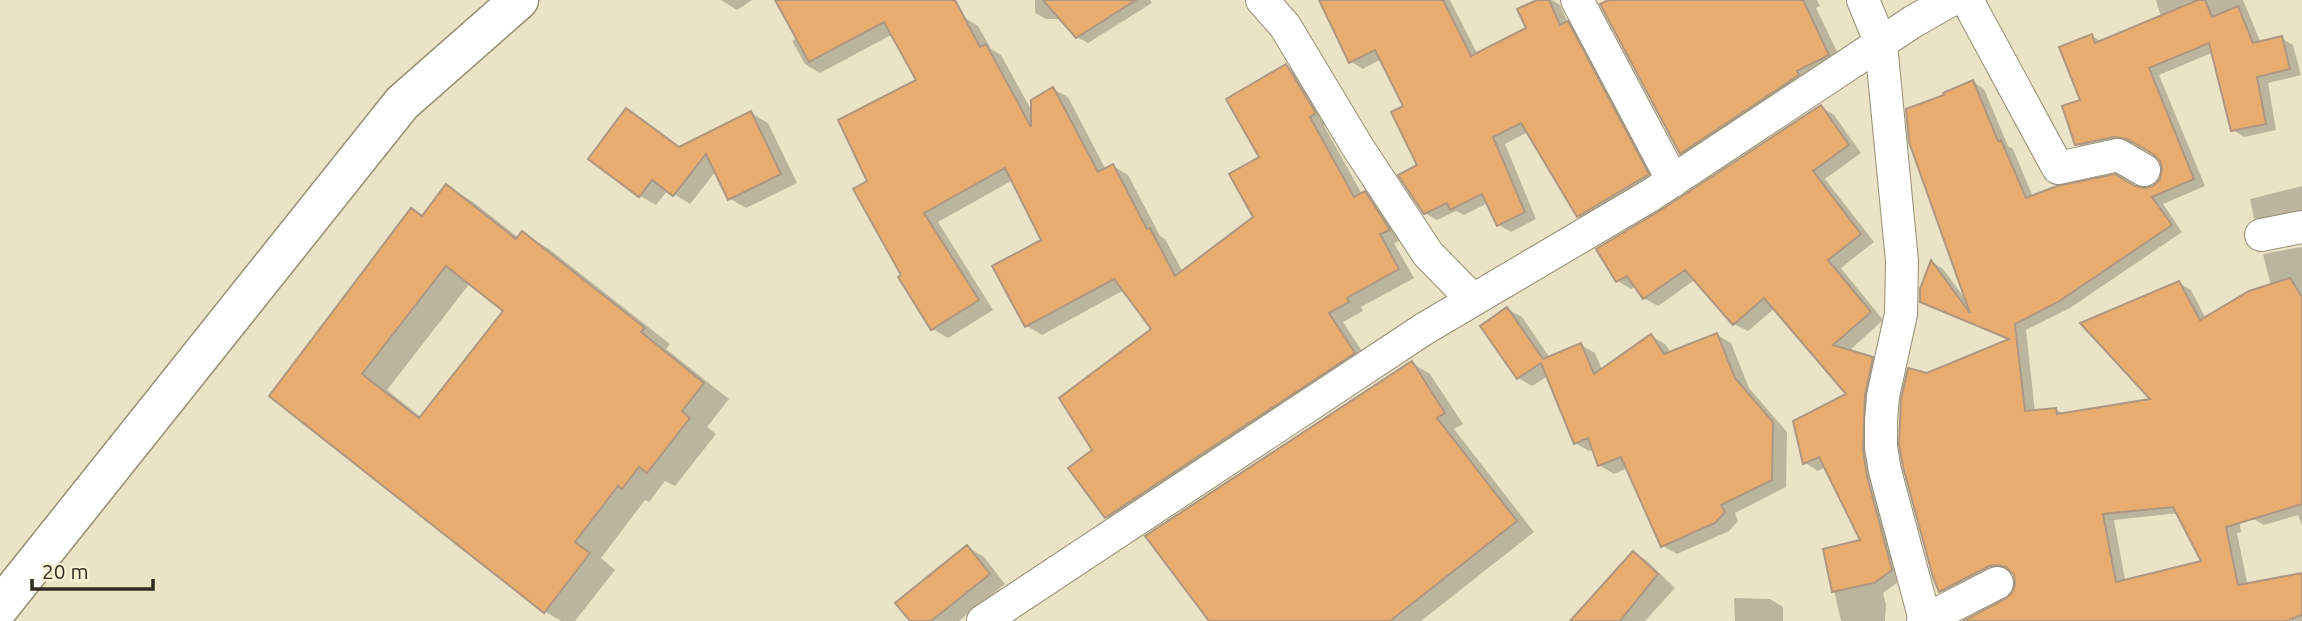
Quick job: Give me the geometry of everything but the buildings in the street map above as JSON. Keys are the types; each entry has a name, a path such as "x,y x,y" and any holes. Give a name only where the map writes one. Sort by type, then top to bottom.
{"street":[{"path":"0,607 402,103 519,0"},
{"path":"1262,0 1285,26 1357,146 1428,254 1473,300"},
{"path":"1577,0 1673,181"},
{"path":"1863,0 1881,44 1902,287 1901,313 1883,396 1881,447 1885,471 1924,621 1997,583"},
{"path":"983,621 1424,329 1673,181 1951,0"},
{"path":"1967,0 2058,169 2118,155 2144,170"},
{"path":"2261,235 2302,227"}]}
